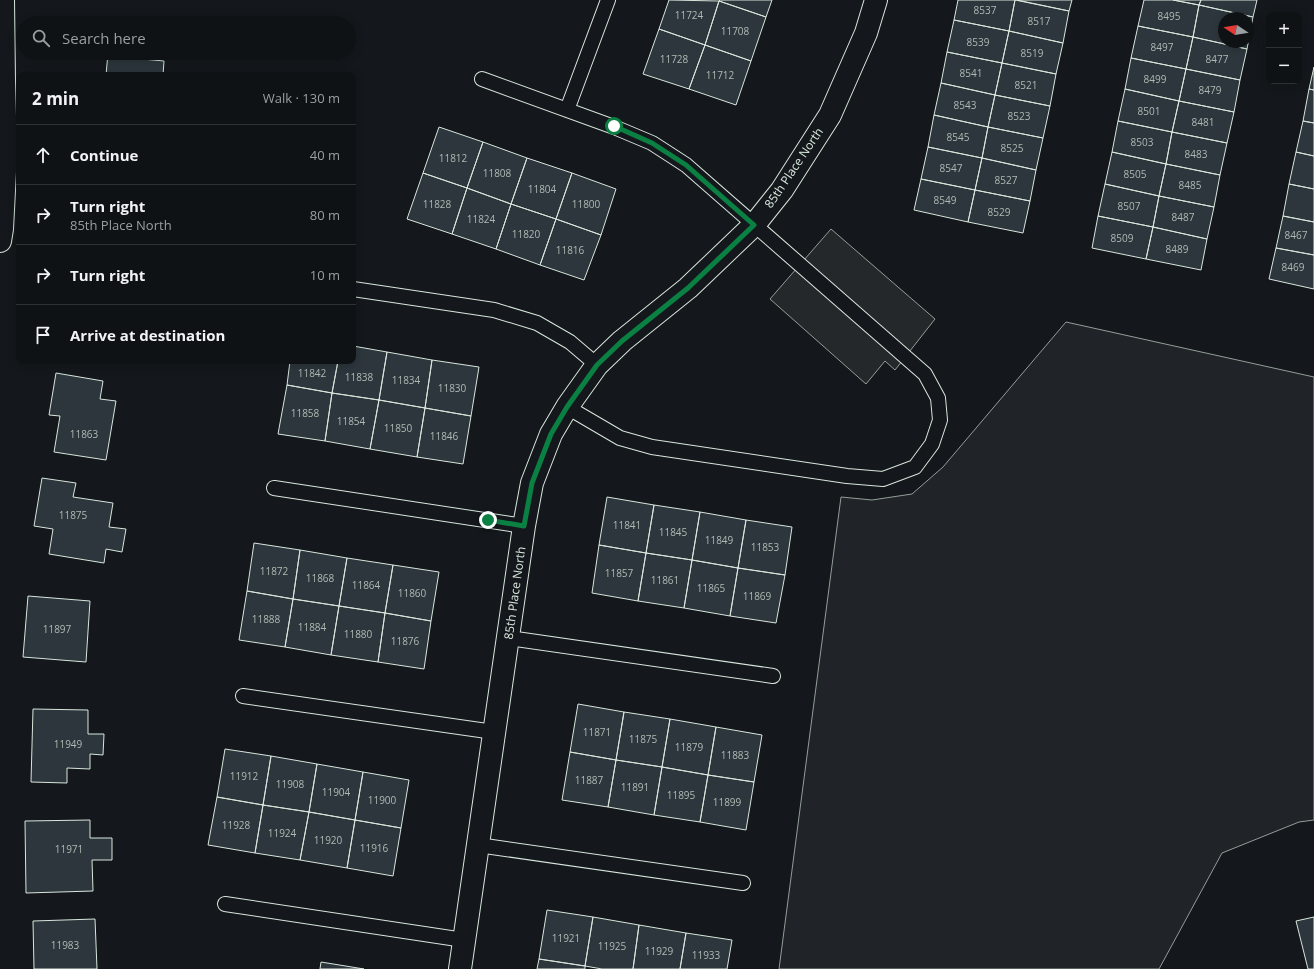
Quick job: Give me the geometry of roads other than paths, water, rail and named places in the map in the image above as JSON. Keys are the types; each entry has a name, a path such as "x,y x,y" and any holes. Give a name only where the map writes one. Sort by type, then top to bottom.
{"street":[{"path":"0,241 6,152 3,0"},
{"name":"85th Place North","path":"460,969 524,526 532,483 551,434 567,407 597,365 622,341 688,288 754,225 782,190 830,114 866,33 876,0"}],"lane":[{"path":"568,110 608,0"},
{"path":"482,79 614,126 652,143 686,165 925,374 938,398 940,420 932,444 914,467 883,479 854,477 652,447 620,438 567,407"},
{"path":"356,289 494,310 537,323 570,342 597,365"},
{"path":"274,488 524,526"},
{"path":"508,638 773,676"},
{"path":"243,696 494,732"},
{"path":"478,845 742,883"},
{"path":"225,904 464,940"}]}
